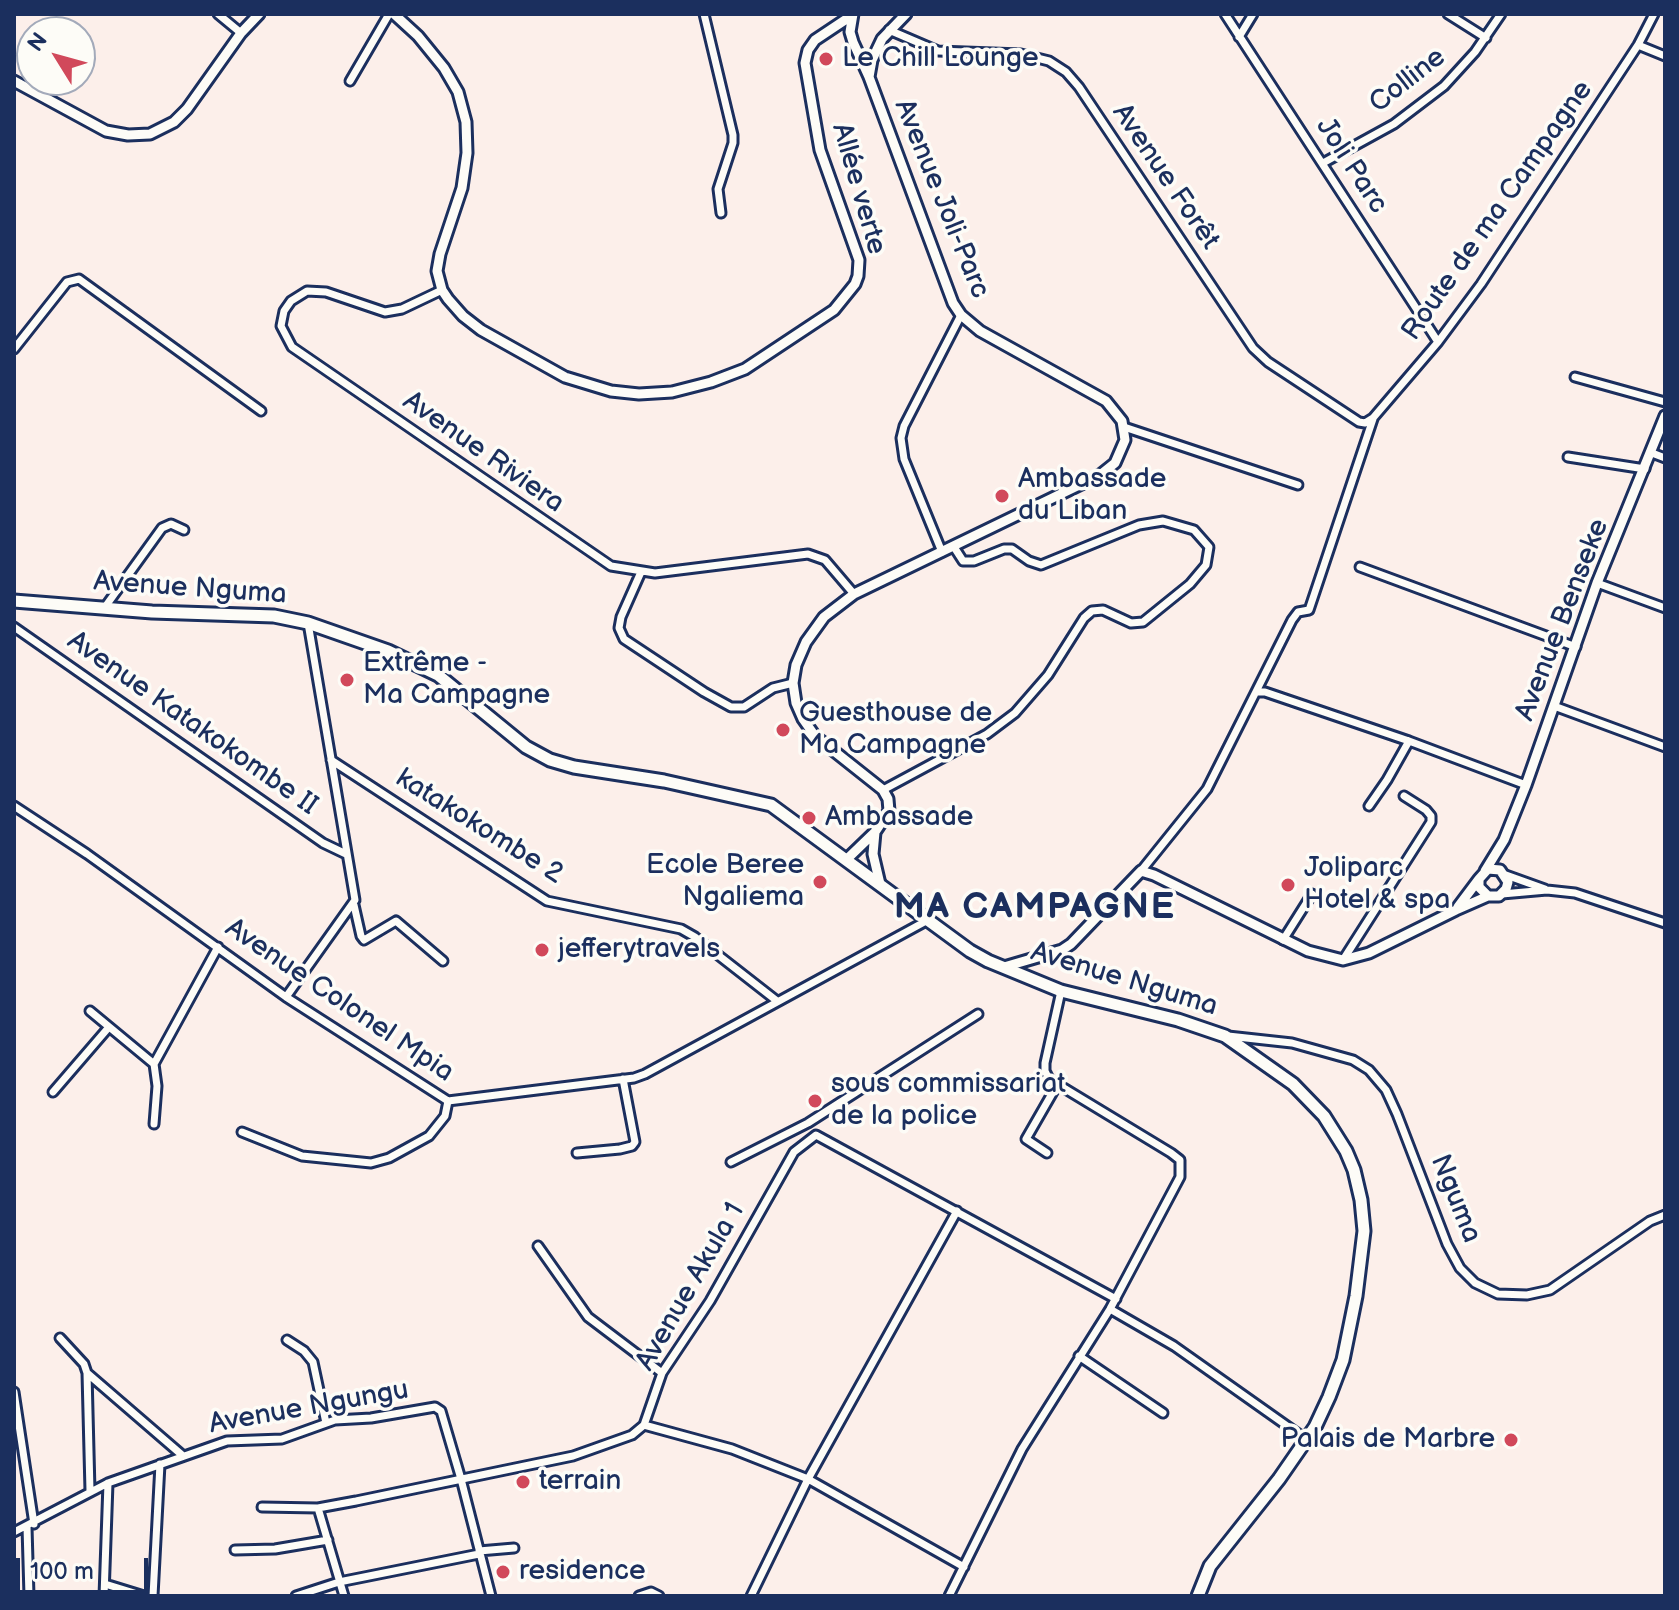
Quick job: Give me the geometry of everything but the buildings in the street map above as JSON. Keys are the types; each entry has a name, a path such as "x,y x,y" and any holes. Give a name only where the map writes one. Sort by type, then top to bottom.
{"main road":[{"name":"Avenue Nguma","path":"14,601 152,612 260,614 308,623 388,651 427,668 526,747 550,760 763,802 970,951 1002,968 1061,991 1178,1020 1225,1036 1248,1049 1311,1100 1346,1151 1361,1200 1364,1231 1361,1263 1345,1349 1329,1397 1307,1440 1210,1566 1198,1596"}],"street":[{"path":"218,14 241,33"},
{"path":"14,81 106,131 128,135 150,134 174,122 187,109 241,33 259,14"},
{"path":"350,81 391,14 418,36 444,68 458,92 466,122 467,153 462,188 440,254 437,271 442,290"},
{"path":"704,14 733,135 718,191 721,213"},
{"path":"869,77 876,50 889,30 906,14"},
{"name":"Joli Parc","path":"1225,14 1438,342"},
{"path":"1239,37 1253,14"},
{"path":"1448,14 1486,38"},
{"name":"Colline","path":"1323,163 1394,124 1453,78 1501,14"},
{"name":"Route de ma Campagne","path":"1365,423 1373,418 1438,342 1525,219 1638,45 1654,14"},
{"name":"Allée verte","path":"442,290 469,321 525,356 575,381 621,393 672,392 725,378 756,363 801,334 842,302 855,284 860,269 857,250 822,160 805,63 808,50 815,40 852,15"},
{"name":"Avenue Joli-Parc","path":"852,15 850,32 947,289 961,315 980,331 1096,394 1113,408 1124,427"},
{"name":"Avenue Forêt","path":"889,30 938,51 1021,54 1049,61 1066,72 1253,348 1281,370 1365,423"},
{"path":"1638,45 1665,56"},
{"path":"14,349 67,282 79,279 261,411"},
{"name":"Avenue Riviera","path":"442,290 402,309 385,312 326,292 307,291 291,301 284,311 281,326 292,347 611,566 655,573 808,554 825,560 854,594"},
{"path":"942,552 904,459 901,438 904,426 961,315"},
{"path":"1575,377 1665,402"},
{"name":"Avenue Benseke","path":"1504,840 1597,583 1665,416"},
{"path":"1002,968 1062,950 1071,944 1141,871 1207,789 1292,620 1298,612 1309,610 1373,418"},
{"path":"846,860 875,832 889,811 888,799 883,790 815,736 800,712 793,683 801,653 824,617 854,594 1100,475 1120,455 1125,440 1124,427 1298,485"},
{"path":"1652,453 1665,458"},
{"path":"1568,457 1646,469"},
{"path":"883,790 987,734 1015,713 1048,675 1087,614 1097,609 1131,623 1143,622 1190,584 1209,558 1206,541 1194,530 1163,521 1139,525 1041,565 1012,549 1004,549 974,561 963,561 954,547"},
{"path":"105,607 162,528 171,524 184,530"},
{"path":"1360,567 1576,647"},
{"path":"641,572 621,617 619,628 624,639 731,707 744,707 773,688 793,683"},
{"path":"1597,583 1665,608"},
{"path":"308,623 361,936 364,940 396,921 443,961"},
{"name":"Avenue Katakokombe II","path":"14,627 323,843 346,854"},
{"path":"1257,692 1265,692 1409,741 1526,785"},
{"path":"1554,706 1665,747"},
{"path":"1369,806 1409,741"},
{"name":"katakokombe 2","path":"331,760 547,901 681,929 777,1001"},
{"path":"1343,960 1431,822 1426,810 1404,796"},
{"name":"Avenue Colonel Mpia","path":"14,806 286,997 448,1101 634,1078 667,1064 928,920"},
{"path":"875,832 873,860 880,884"},
{"path":"1502,894 1508,882 1503,873 1504,840"},
{"path":"1456,910 1504,840"},
{"path":"1488,896 1479,887 1482,875 1492,868 1547,890 1587,896 1665,923"},
{"path":"1141,871 1283,940 1308,951 1343,960 1369,953 1488,896 1547,890"},
{"path":"1283,940 1312,894"},
{"path":"286,997 354,905"},
{"path":"154,1124 157,1086 154,1064 218,947"},
{"path":"949,1596 1022,1449 1116,1299 1180,1177 1180,1160 1057,1085 1045,1071 1061,991"},
{"path":"90,1011 154,1064"},
{"path":"731,1162 808,1123 978,1014"},
{"path":"53,1092 109,1027"},
{"name":"Nguma","path":"1225,1036 1292,1043 1353,1060 1369,1070 1386,1090 1447,1244 1460,1268 1475,1283 1498,1294 1527,1295 1550,1290 1650,1221 1665,1215"},
{"path":"577,1153 620,1149 635,1142 623,1079"},
{"path":"1047,1153 1026,1139 1057,1085"},
{"path":"242,1132 302,1156 371,1163 389,1158 429,1136 445,1116 448,1101"},
{"path":"808,1123 816,1135 1116,1299"},
{"name":"Avenue Akula 1","path":"644,1425 662,1373 710,1301 794,1152 816,1135"},
{"path":"751,1596 808,1479 957,1211"},
{"path":"538,1246 588,1317 662,1373"},
{"path":"1110,1309 1174,1346 1307,1440"},
{"path":"60,1338 84,1364 87,1373 90,1491"},
{"path":"287,1340 304,1351 313,1362 326,1423"},
{"path":"1079,1356 1163,1413"},
{"path":"87,1373 182,1455"},
{"path":"14,1392 30,1526 29,1596"},
{"name":"Avenue Ngungu","path":"14,1532 90,1491 182,1455 227,1441 289,1438 341,1419 438,1408 461,1479"},
{"path":"262,1507 318,1508 573,1456 615,1442 644,1425 732,1449 808,1479 964,1567"},
{"path":"153,1596 160,1464"},
{"path":"461,1479 491,1596"},
{"path":"104,1596 108,1483"},
{"path":"318,1508 344,1596"},
{"path":"235,1550 275,1549 328,1540"},
{"path":"296,1596 339,1582 479,1552 514,1548"},
{"path":"105,1584 144,1596"},
{"path":"639,1596 651,1592 659,1596"}],"place":[{"name":"Le Chill Lounge","path":"826,59"},
{"name":"Ambassade du Liban","path":"1002,496"},
{"name":"Extrême - Ma Campagne","path":"347,680"},
{"name":"Guesthouse de Ma Campagne","path":"783,730"},
{"name":"Ambassade","path":"809,818"},
{"name":"Ecole Beree Ngaliema","path":"820,882"},
{"name":"Joliparc Hotel & spa","path":"1288,885"},
{"name":"jefferytravels","path":"542,950"},
{"name":"sous commissariat de la police","path":"815,1101"},
{"name":"Palais de Marbre","path":"1511,1440"},
{"name":"terrain","path":"523,1482"},
{"name":"residence","path":"503,1572"}],"district":[{"name":"MA CAMPAGNE","path":"1035,909"}]}
